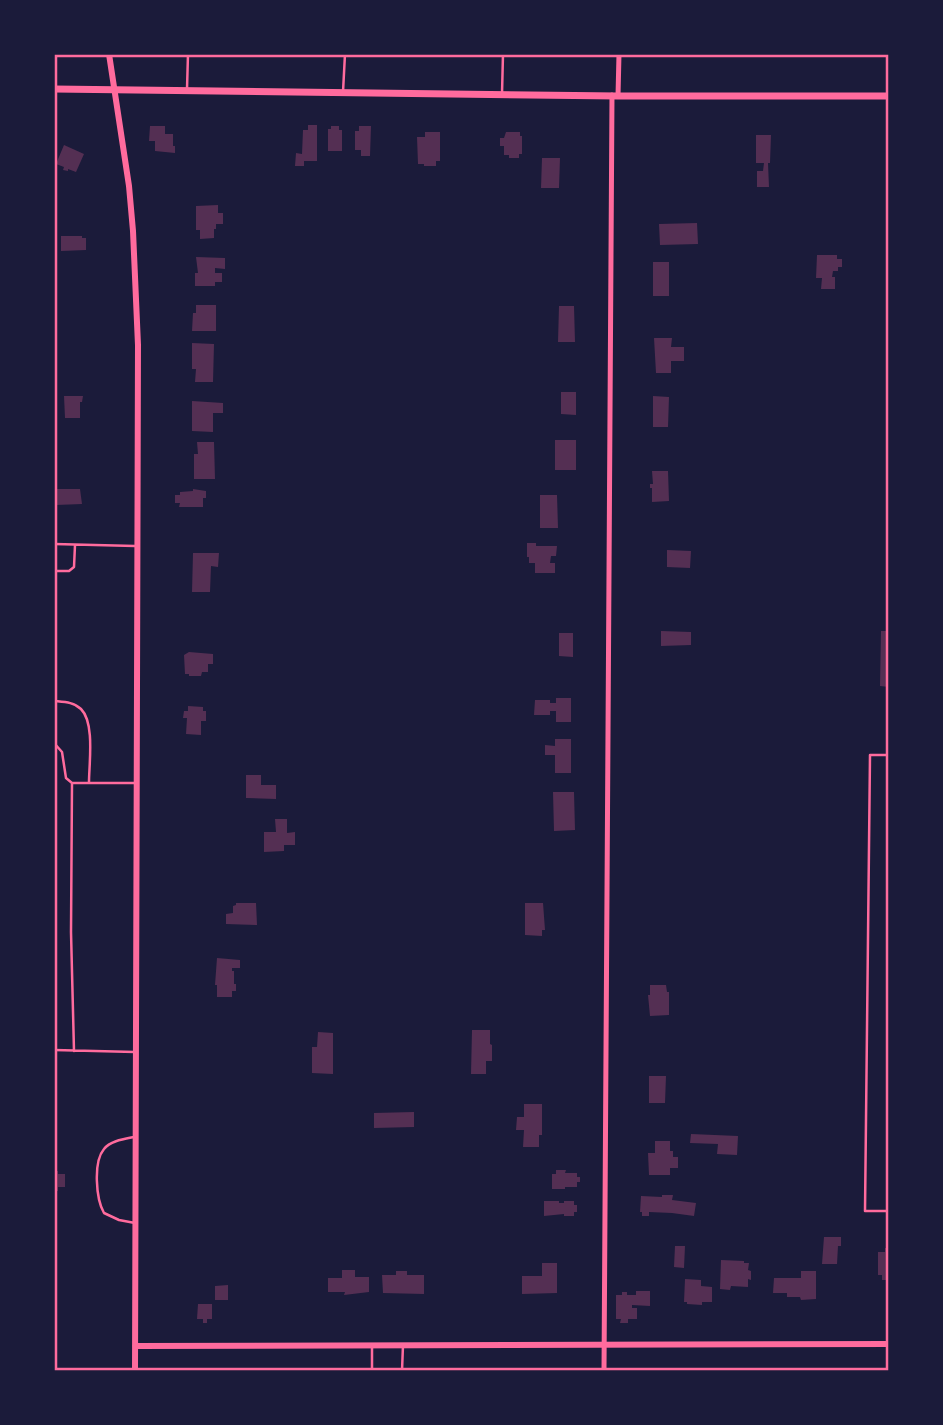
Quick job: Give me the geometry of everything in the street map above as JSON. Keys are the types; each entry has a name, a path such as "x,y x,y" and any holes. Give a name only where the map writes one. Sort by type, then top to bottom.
{"main road":[{"path":"54,89 889,96"}],"street":[{"path":"109,54 134,231 138,345 135,1371"},
{"path":"604,1371 615,95 619,54"},
{"path":"135,1346 889,1344"}],"lane":[{"path":"187,91 188,54"},
{"path":"343,92 345,54"},
{"path":"491,54 503,54 502,94"},
{"path":"54,544 138,547"},
{"path":"54,571 69,571 74,568 75,545"},
{"path":"54,701 68,702 80,708 87,718 89,782"},
{"path":"54,743 62,752 66,778 72,783 137,783"},
{"path":"889,755 870,755 865,1211 889,1211"},
{"path":"72,783 71,932 74,1051"},
{"path":"54,1051 136,1052"},
{"path":"135,1223 104,1213 98,1195 97,1177 99,1158 104,1149 118,1140 136,1137"},
{"path":"372,1345 373,1371"},
{"path":"402,1371 403,1345"}],"building":[{"path":"308,125 317,125 317,161 304,161 304,166 295,166 296,153 302,154 303,130 308,130"},
{"path":"150,126 165,126 165,134 173,134 175,153 155,151 155,141 149,141"},
{"path":"331,126 339,126 339,130 342,130 342,151 328,151 328,129 331,129"},
{"path":"359,126 371,126 370,156 361,156 361,150 355,150 355,131 359,131"},
{"path":"425,132 440,132 440,161 436,161 436,166 418,164 417,137 425,137"},
{"path":"506,132 520,132 522,136 522,154 519,154 519,158 504,155 500,138 504,138"},
{"path":"756,135 771,135 769,187 757,187 757,171 763,171 764,163 756,163"},
{"path":"64,145 84,154 76,172 63,170 64,167 56,164"},
{"path":"542,158 560,158 559,188 541,188"},
{"path":"218,205 218,213 223,213 223,224 216,224 214,238 200,239 200,230 196,230 196,206"},
{"path":"697,223 698,244 660,245 659,224"},
{"path":"61,236 86,238 86,250 61,251"},
{"path":"817,255 837,255 837,259 842,259 842,267 833,271 835,289 821,289 822,278 816,278"},
{"path":"196,257 225,258 225,269 215,268 215,273 222,273 222,282 215,282 215,286 195,286 195,273 198,273"},
{"path":"653,262 669,262 669,296 653,296"},
{"path":"196,305 216,305 216,331 192,331"},
{"path":"559,306 574,306 575,342 558,342"},
{"path":"654,338 672,338 671,347 684,347 684,361 671,361 671,373 656,373"},
{"path":"192,343 214,344 213,382 195,382"},
{"path":"561,392 576,392 576,415 561,414"},
{"path":"64,396 83,396 80,402 80,418 65,418"},
{"path":"653,396 669,397 668,427 653,427"},
{"path":"192,401 223,403 223,413 213,413 213,432 192,431"},
{"path":"555,440 576,440 576,470 555,470"},
{"path":"197,442 214,442 215,479 194,479"},
{"path":"652,471 668,471 669,501 652,502"},
{"path":"56,489 80,489 82,504 56,505"},
{"path":"193,489 206,491 203,507 179,507 180,503 175,503 175,495"},
{"path":"540,495 557,495 558,528 540,528"},
{"path":"527,543 557,546 556,556 551,556 550,563 555,563 555,573 535,573 535,563 529,563 527,557"},
{"path":"667,550 691,551 690,568 667,567"},
{"path":"193,553 219,553 218,567 211,566 210,592 192,592"},
{"path":"661,631 691,632 691,645 661,646"},
{"path":"881,631 889,631 889,687 880,686"},
{"path":"559,633 573,633 573,657 559,656"},
{"path":"189,652 213,654 213,664 208,664 208,672 202,672 201,676 185,674 184,655"},
{"path":"556,698 571,698 571,722 556,722 556,711 550,711 550,715 534,715 535,700 550,700 550,703 556,703"},
{"path":"188,706 203,707 203,711 206,711 206,721 201,721 201,735 186,734 187,718 183,718"},
{"path":"555,739 571,739 571,773 555,773 555,755 545,755 545,745 555,746"},
{"path":"246,775 261,775 261,785 276,785 276,799 246,798"},
{"path":"553,792 574,792 575,830 554,831"},
{"path":"275,819 287,819 287,833 295,832 295,845 284,845 284,851 264,852 264,832 276,832"},
{"path":"236,903 256,903 257,925 226,924 226,914 233,913"},
{"path":"525,903 543,903 545,930 542,930 542,936 525,935"},
{"path":"217,958 240,960 240,968 232,968 236,991 232,991 232,997 217,997"},
{"path":"650,985 666,985 669,992 669,1015 650,1016"},
{"path":"472,1030 490,1030 492,1061 486,1061 486,1074 471,1074"},
{"path":"318,1032 333,1033 333,1074 312,1073 312,1047 317,1047"},
{"path":"649,1076 666,1076 665,1103 649,1103"},
{"path":"524,1104 542,1104 542,1135 539,1135 539,1147 523,1147 524,1130 516,1130 517,1117 524,1117"},
{"path":"414,1112 414,1127 374,1128 374,1113"},
{"path":"691,1134 738,1136 737,1155 717,1154 718,1144 690,1143"},
{"path":"655,1141 670,1141 673,1157 678,1157 678,1168 670,1168 670,1175 649,1175 648,1153 655,1153"},
{"path":"556,1170 577,1173 580,1182 577,1182 577,1187 552,1189 552,1174 556,1174"},
{"path":"54,1171 65,1174 65,1187 58,1187 58,1191 54,1191"},
{"path":"673,1195 672,1200 696,1203 694,1216 649,1212 649,1216 642,1216 641,1196"},
{"path":"544,1201 574,1201 577,1212 574,1212 574,1216 544,1216"},
{"path":"824,1237 841,1237 837,1264 822,1264"},
{"path":"675,1246 685,1246 684,1268 674,1267"},
{"path":"885,1248 889,1248 889,1280 882,1280 882,1275 878,1275 878,1252 885,1252"},
{"path":"721,1260 749,1263 751,1280 748,1279 748,1287 731,1286 730,1290 720,1289"},
{"path":"542,1263 557,1263 557,1293 522,1294 522,1276 542,1276"},
{"path":"342,1270 355,1270 355,1277 369,1277 369,1292 344,1295 345,1292 328,1292 328,1278 342,1278"},
{"path":"396,1271 407,1271 407,1275 424,1275 424,1294 383,1293 382,1275 396,1275"},
{"path":"801,1271 816,1271 816,1299 801,1300 800,1297 787,1297 787,1293 773,1293 774,1278 801,1278"},
{"path":"685,1279 701,1280 701,1286 712,1287 712,1302 702,1302 702,1305 684,1302"},
{"path":"228,1285 228,1300 215,1300 215,1286"},
{"path":"636,1291 650,1291 650,1306 632,1305 632,1308 637,1308 637,1319 620,1323 621,1319 616,1319 616,1295 627,1292 627,1295 636,1295"},
{"path":"198,1304 212,1304 212,1319 207,1319 207,1323 203,1323 203,1319 197,1319"}]}
